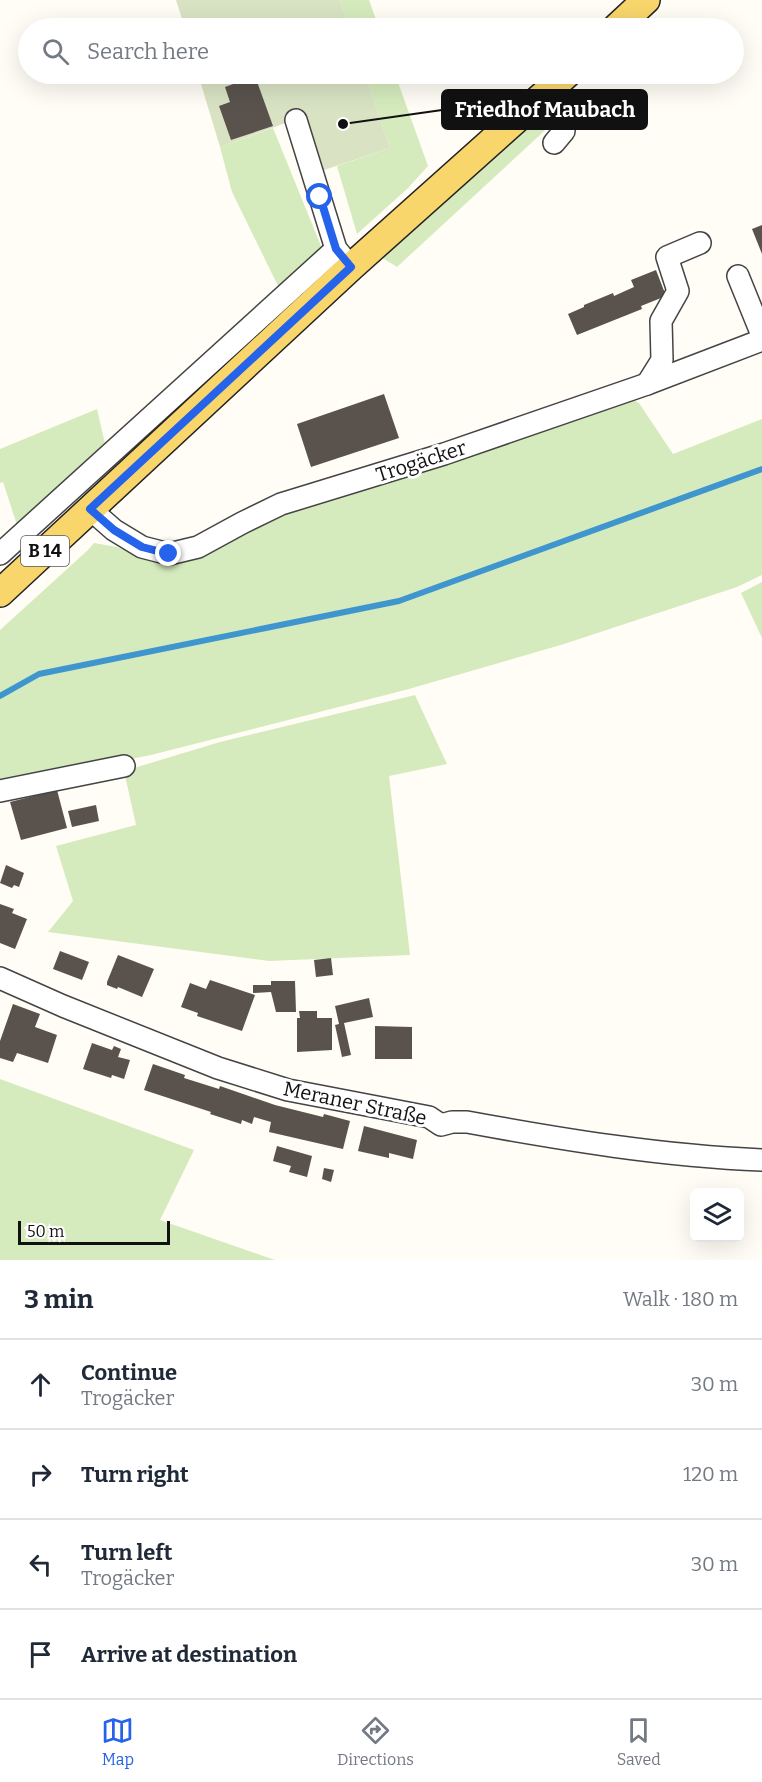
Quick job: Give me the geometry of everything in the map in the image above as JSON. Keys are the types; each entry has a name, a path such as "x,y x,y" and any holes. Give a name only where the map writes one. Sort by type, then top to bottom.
{"main road":[{"path":"627,18 646,0"},
{"name":"B 14","path":"0,593 90,509 343,258 556,84"}],"street":[{"path":"540,99 564,123 564,131 554,143"},
{"path":"0,554 343,258 324,196 296,120"},
{"path":"647,384 662,360 661,321 678,291 668,257 700,243"},
{"path":"738,276 762,335"},
{"name":"Trogäcker","path":"90,509 114,530 142,547 169,554 198,547 281,504 444,454 647,384 702,368 762,340"},
{"path":"0,791 124,766"},
{"name":"Meraner Straße","path":"0,978 63,1006 218,1068 288,1090 429,1117 441,1125 467,1122 645,1151 762,1160"}],"green space":[{"path":"176,0 340,0 346,18 182,18"},
{"path":"340,0 369,0 375,18 346,18"},
{"path":"201,84 368,84 390,148 321,171 302,117 220,147"},
{"path":"368,84 399,84 428,166 408,188 357,234 337,166 390,148"},
{"path":"538,116 554,122 397,267 381,257"},
{"path":"273,128 321,246 281,292 232,192 220,147"},
{"path":"629,397 639,403 673,454 762,419 762,575 737,587 564,644 409,689 151,755 0,785 0,630 94,543 117,547 153,562 170,563 272,516"},
{"path":"97,409 106,448 19,531 3,482 0,483 0,449"},
{"path":"762,582 762,638 741,593"},
{"path":"415,695 447,764 389,776 410,955 269,961 48,932 73,901 56,846 136,825 124,771 220,742"},
{"path":"0,1079 194,1150 160,1220 275,1260 0,1260"}],"building":[{"path":"233,84 258,84 273,126 231,140 219,106 230,102 225,87"},
{"path":"762,225 762,254 752,229"},
{"path":"656,270 666,296 641,306 642,309 577,335 568,314 613,293 614,296 634,287 631,280"},
{"path":"384,394 399,438 311,467 297,424"},
{"path":"57,790 67,828 21,840 10,802"},
{"path":"96,805 99,821 72,827 68,811"},
{"path":"6,865 24,873 19,887 14,885 12,888 0,883"},
{"path":"0,904 14,909 12,913 27,919 15,949 0,943"},
{"path":"60,951 89,962 82,980 53,969"},
{"path":"118,955 154,969 142,997 107,985"},
{"path":"331,958 333,975 316,977 314,960"},
{"path":"210,980 255,995 242,1031 197,1016 198,1013 181,1007 190,983 206,989"},
{"path":"271,981 295,981 296,1012 276,1012 271,992 253,993 253,985 271,985"},
{"path":"369,998 373,1017 344,1023 351,1055 342,1057 335,1025 339,1024 335,1006"},
{"path":"13,1004 40,1014 35,1027 57,1035 48,1063 17,1053 13,1062 0,1058 0,1041"},
{"path":"299,1011 317,1011 317,1018 332,1018 332,1050 297,1052"},
{"path":"375,1026 412,1027 412,1059 375,1059"},
{"path":"92,1043 112,1050 114,1046 121,1049 118,1057 130,1060 124,1079 112,1075 111,1078 83,1069"},
{"path":"153,1064 185,1075 184,1078 219,1089 220,1086 275,1105 350,1121 343,1149 269,1132 271,1122 254,1117 252,1124 242,1120 241,1124 144,1090"},
{"path":"364,1126 417,1140 413,1159 389,1153 389,1158 358,1151"},
{"path":"277,1146 312,1156 307,1177 289,1172 291,1166 273,1161"},
{"path":"324,1168 334,1170 331,1182 322,1179"}],"waterway":[{"path":"0,696 39,674 399,601 762,469"}],"place":[{"name":"Friedhof Maubach","path":"343,124"}],"route":[{"path":"169,554 142,547 114,530 90,509 351,267 336,249 320,197"}]}
